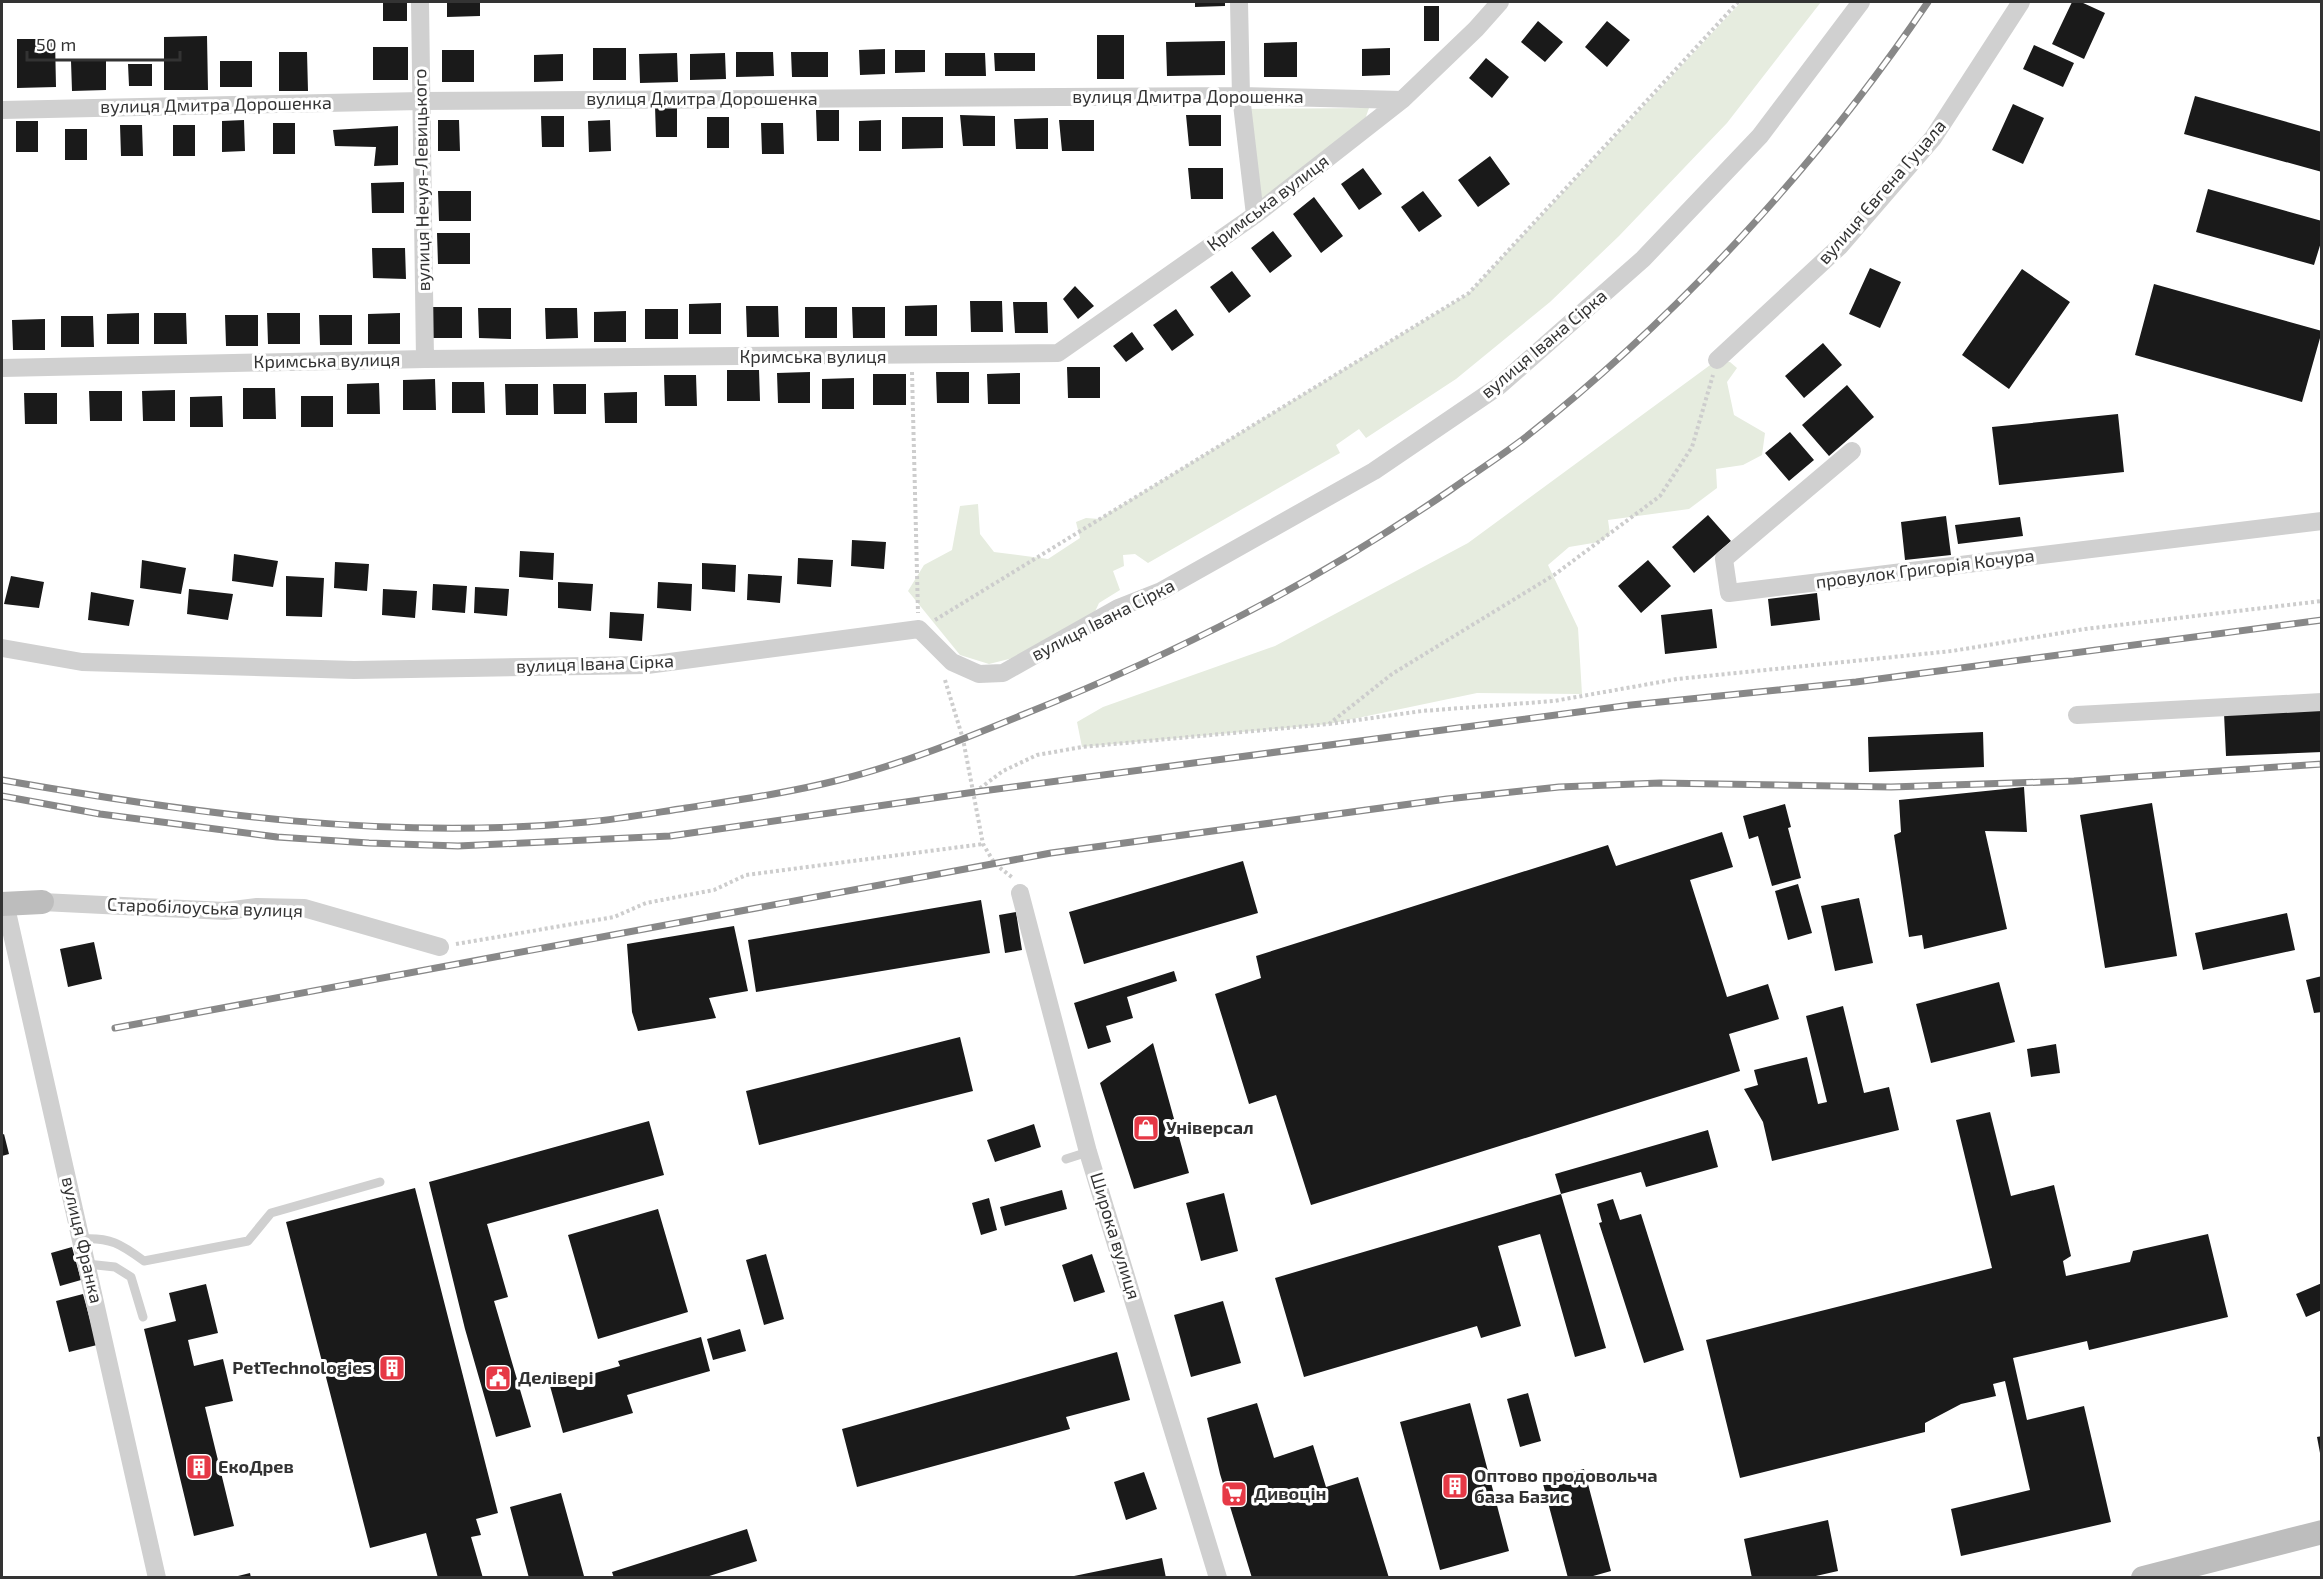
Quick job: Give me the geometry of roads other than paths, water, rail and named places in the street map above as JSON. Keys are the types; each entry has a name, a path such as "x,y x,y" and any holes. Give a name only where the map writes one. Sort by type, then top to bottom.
{"main road":[{"name":"Старобілоуська вулиця","path":"3,904 42,902"},
{"path":"2143,1578 2322,1532"}],"street":[{"name":"вулиця Нечуя-Левицького","path":"420,2 424,359"},
{"path":"1239,2 1240,96 1255,215"},
{"name":"Кримська вулиця","path":"2,368 424,359 1058,353 1255,215 1402,100 1476,29 1500,2"},
{"name":"вулиця Івана Сірка","path":"2,648 82,662 354,670 646,665 919,629 952,662 979,674 1004,673 1118,608 1161,591 1374,471 1499,386 1643,259 1760,136 1861,2"},
{"name":"вулиця Євгена Гуцала","path":"1717,360 1839,247 1933,138 2021,2"},
{"name":"вулиця Дмитра Дорошенка","path":"2,110 421,101 1240,96 1402,100"},
{"name":"провулок Григорія Кочура","path":"1852,451 1724,559 1729,593 2322,521"},
{"path":"2077,715 2322,702"},
{"name":"Широка вулиця","path":"1020,893 1088,1152 1218,1578"},
{"name":"Старобілоуська вулиця","path":"42,902 225,910 257,907 304,908 440,947"},
{"name":"вулиця Франка","path":"3,904 157,1578"}],"lane":[{"path":"1066,1159 1088,1152"},
{"path":"81,1239 103,1238 124,1246 144,1261 248,1241 271,1213 380,1182"},
{"path":"87,1264 115,1267 131,1277 143,1317"}],"railway":[{"path":"2,780 147,804 293,821 366,826 513,827 612,819 801,789 887,766 981,732 1083,690 1191,641 1296,586 1399,524 1522,440 1635,343 1690,291 1742,236 1840,122 1928,2"},
{"path":"2,796 100,814 277,837 369,843 458,846 670,836 975,792 1631,705 1856,682 2322,620"},
{"path":"115,1028 1051,853 1447,799 1559,787 1660,783 1891,787 2074,781 2322,764"}],"place":[{"name":"Універсал","path":"1146,1128"},
{"name":"PetTechnologies","path":"392,1368"},
{"name":"Делівері","path":"498,1378"},
{"name":"ЕкоДрев","path":"199,1467"},
{"name":"Оптово продовольча база Базис","path":"1455,1486"},
{"name":"Дивоцін","path":"1234,1494"}]}
